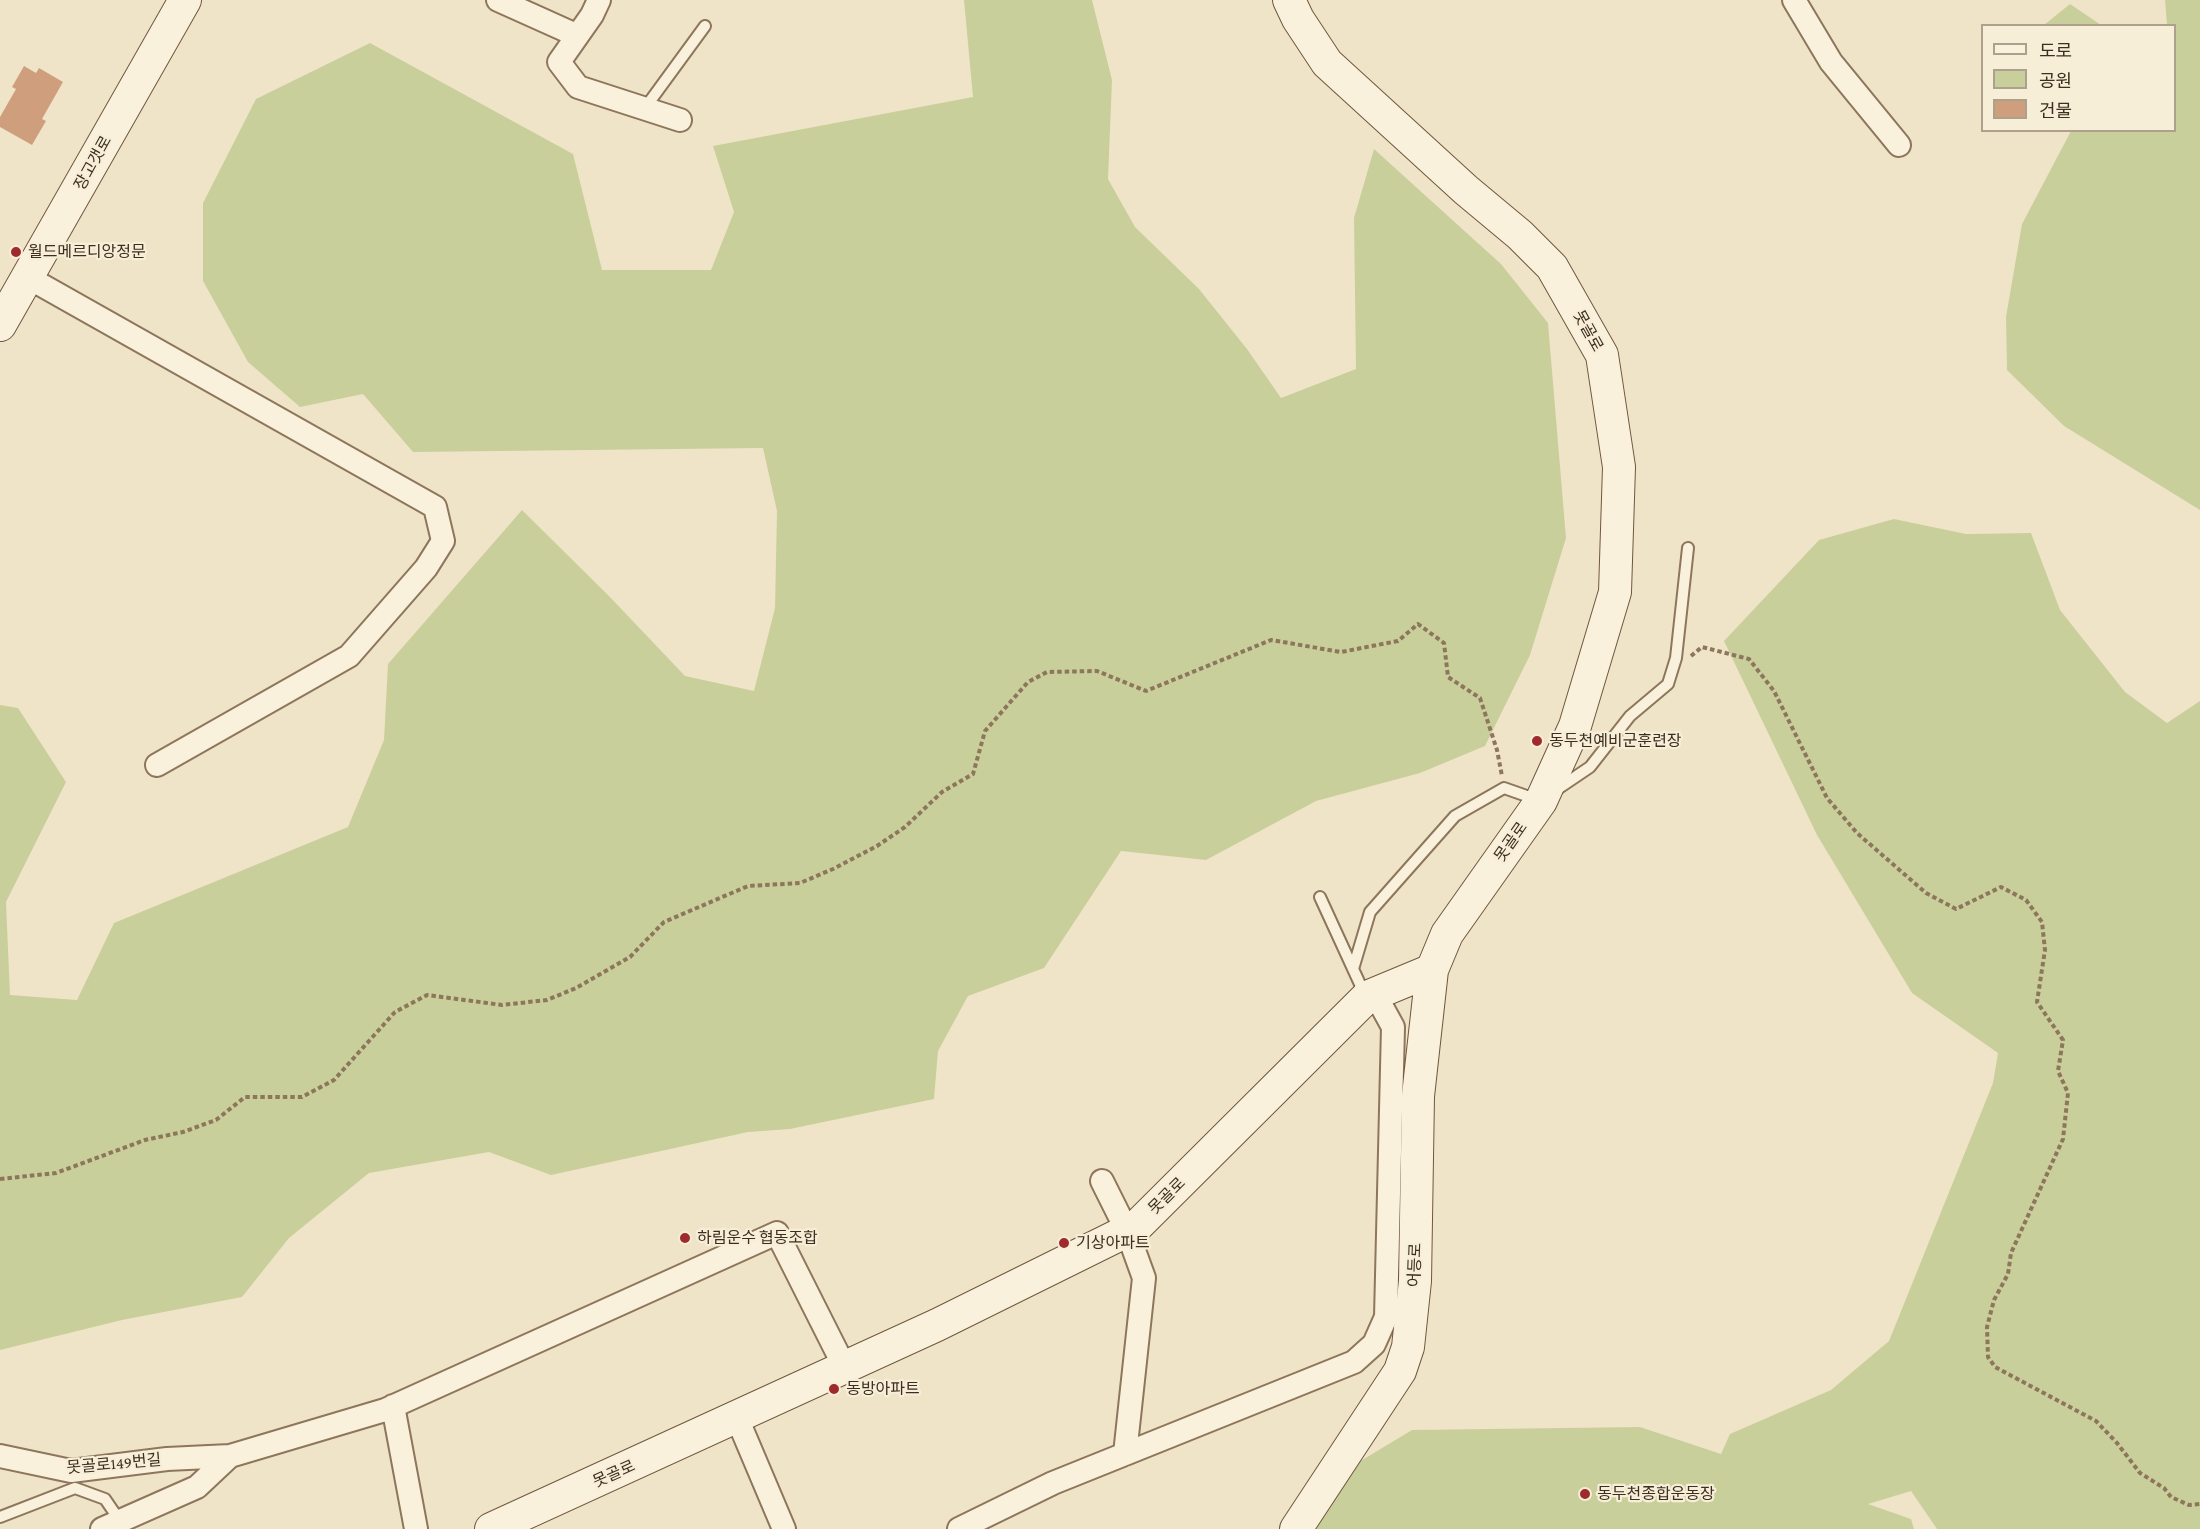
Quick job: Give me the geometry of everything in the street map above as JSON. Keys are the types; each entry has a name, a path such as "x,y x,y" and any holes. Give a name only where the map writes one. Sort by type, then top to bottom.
{"street":[{"name":"장고갯로","path":"0,325 185,0"},
{"path":"498,0 576,35"},
{"path":"598,0 592,15 559,62 578,87 680,120"},
{"name":"못골로","path":"491,1529 845,1368 1137,1226 1371,997 1432,970 1447,934 1541,801 1575,726 1616,592 1619,466 1602,356 1552,267 1520,235 1466,190 1328,63 1298,20 1289,0"},
{"path":"1794,0 1831,62 1899,145"},
{"path":"28,278 435,507 443,541 426,568 349,656 157,765"},
{"name":"어등로","path":"1296,1529 1400,1371 1408,1347 1415,1281 1418,1096 1432,970"},
{"path":"959,1529 1053,1483 1354,1362 1374,1344 1386,1317 1393,1027 1371,997"},
{"path":"1102,1181 1127,1231 1144,1278 1125,1454"},
{"path":"111,1525 197,1487 230,1456 393,1406 777,1233 845,1368"},
{"path":"393,1406 416,1529"},
{"path":"737,1418 784,1529"},
{"name":"못골로149번길","path":"0,1456 71,1471 167,1459 230,1456"}],"lane":[{"path":"645,108 705,26"},
{"path":"1353,969 1370,912 1455,816 1504,788 1541,801 1590,767 1630,716 1668,684 1672,672 1688,548"},
{"path":"1320,897 1353,969 1371,997"},
{"path":"0,1517 75,1488 105,1499 111,1525"}],"path":[{"path":"0,1179 56,1173 145,1140 183,1132 216,1120 245,1097 303,1097 334,1080 395,1012 427,995 502,1005 547,1000 576,988 630,957 664,922 748,886 800,884 833,869 877,846 904,827 942,792 973,774 985,731 1028,682 1047,672 1097,671 1146,691 1271,640 1341,652 1398,641 1418,624 1444,643 1448,677 1480,698 1497,750 1504,788"},
{"path":"1672,672 1702,648 1749,659 1774,691 1827,798 1857,833 1926,893 1956,909 2001,887 2026,900 2042,922 2045,950 2037,1002 2063,1040 2058,1071 2068,1093 2063,1139 2011,1253 2008,1274 1994,1300 1987,1327 1989,1357 1995,1367 2096,1420 2140,1473 2164,1488 2171,1497 2189,1505 2200,1504"}],"green space":[{"path":"964,0 1092,0 1112,80 1108,179 1135,227 1199,289 1247,349 1281,398 1356,369 1354,218 1374,149 1501,264 1548,323 1566,538 1530,655 1485,746 1420,773 1316,801 1206,860 1121,851 1044,968 968,996 938,1051 934,1099 790,1129 748,1132 551,1175 489,1152 369,1173 289,1238 242,1297 122,1320 0,1350 0,705 18,708 66,782 6,902 10,995 77,1000 114,923 348,827 384,740 388,664 522,510 608,595 685,676 754,691 775,608 777,511 763,448 413,452 363,394 300,407 248,362 203,281 203,203 256,99 370,43 573,154 602,270 711,270 734,212 713,146 973,97"},
{"path":"2165,0 2200,0 2200,510 2064,426 2007,370 2006,317 2022,224 2070,132 2176,132 2176,24 2167,24"},
{"path":"2070,4 2100,24 2045,24"},
{"path":"1894,519 1966,534 2031,533 2060,610 2125,692 2167,723 2200,701 2200,1529 1937,1529 1911,1491 1868,1504 1911,1519 1914,1529 1311,1529 1349,1468 1412,1430 1640,1427 1721,1454 1730,1434 1831,1390 1889,1341 1993,1083 1998,1053 1912,993 1817,835 1724,641 1819,540"}],"building":[{"path":"24,66 36,73 39,68 63,82 42,119 46,121 32,145 0,127 0,117 16,89 12,87"}],"place":[{"name":"월드메르디앙정문","path":"16,252"},
{"name":"동두천예비군훈련장","path":"1537,741"},
{"name":"하림운수 협동조합","path":"685,1238"},
{"name":"기상아파트","path":"1064,1243"},
{"name":"동방아파트","path":"834,1389"},
{"name":"동두천종합운동장","path":"1585,1494"}]}
